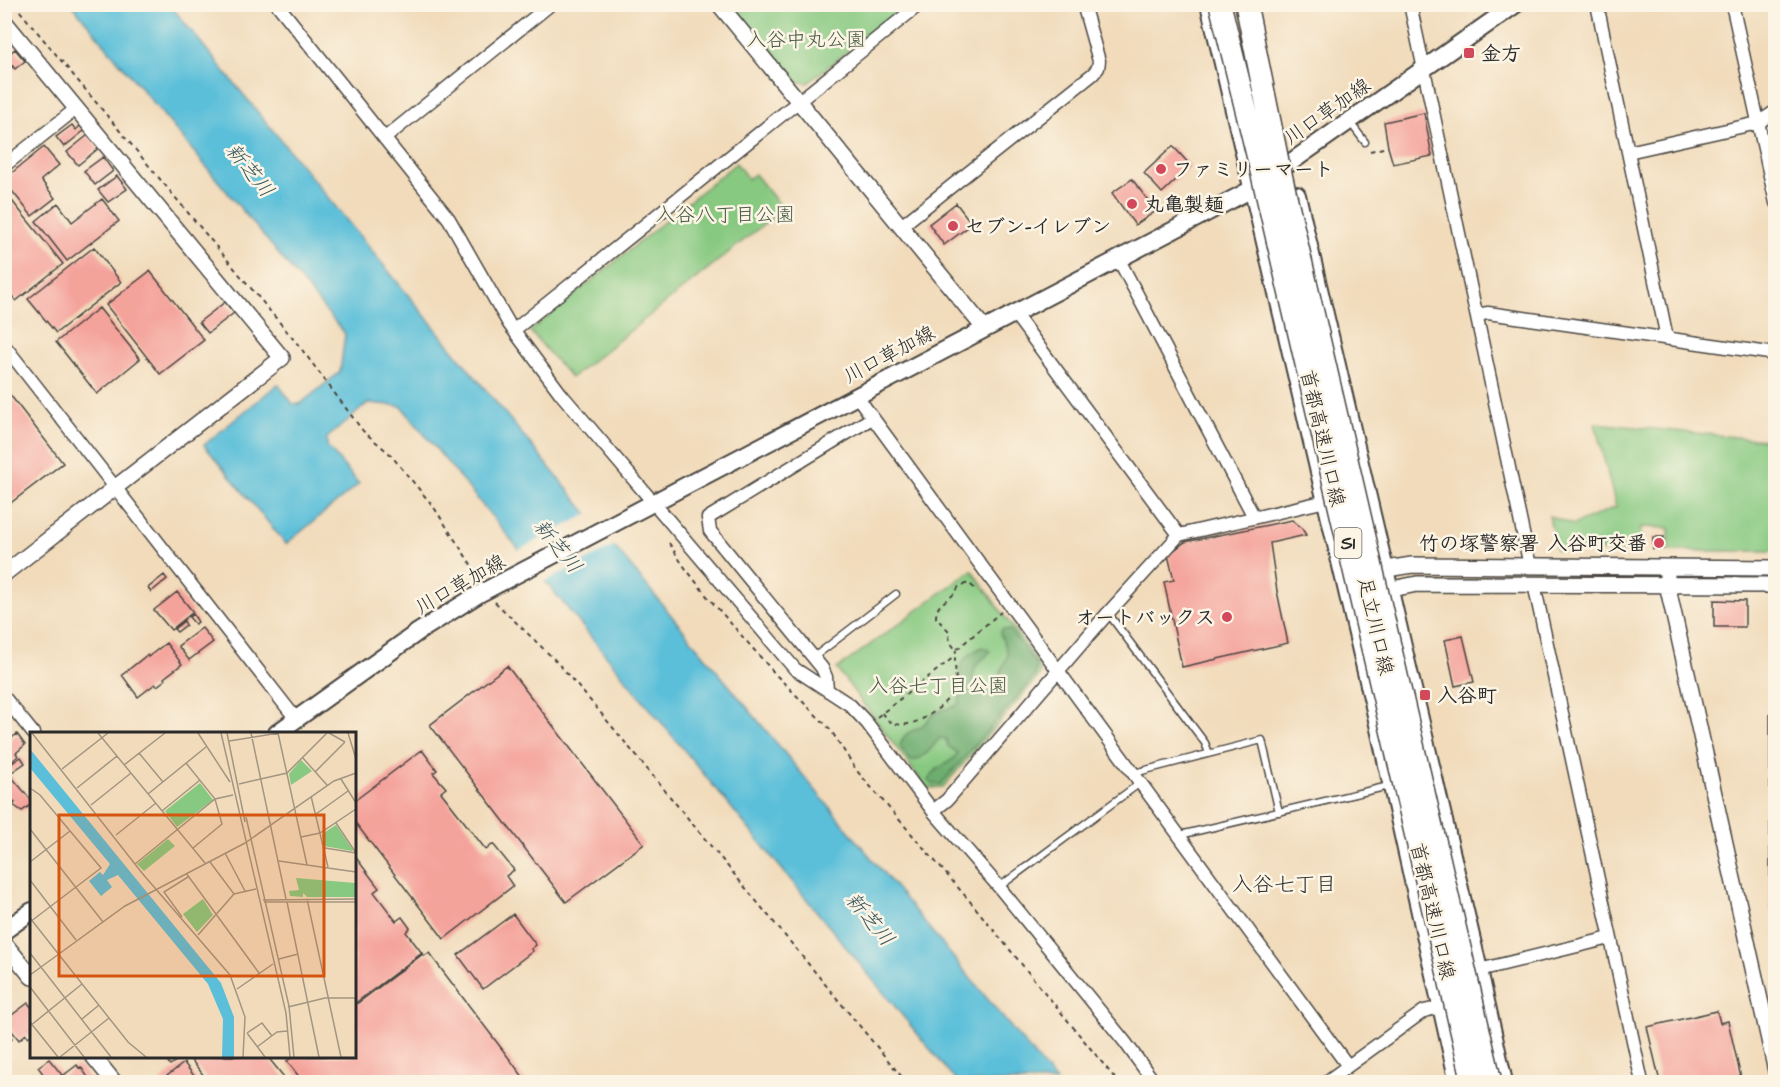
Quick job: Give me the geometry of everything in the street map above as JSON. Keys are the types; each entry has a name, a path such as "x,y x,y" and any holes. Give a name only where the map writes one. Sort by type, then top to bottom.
{"highway":[{"name":"首都高速川口線","path":"1220,4 1473,1083"},
{"name":"首都高速川口線","path":"1246,4 1278,162 1491,1083"}],"main road":[{"name":"足立川口線","path":"1209,4 1254,188 1392,785 1458,1083"},
{"name":"足立川口線","path":"1255,4 1289,163 1504,1083"},
{"name":"川口草加線","path":"278,732 418,632 492,587 1254,188 1516,4"},
{"path":"4,931 30,912"}],"street":[{"path":"277,4 449,219 514,330 561,394 795,669 850,705 867,723 933,811 999,887 1125,1042 1154,1083"},
{"path":"386,138 550,4"},
{"path":"719,4 984,328"},
{"path":"514,330 920,4"},
{"path":"900,226 1098,68 1099,61 1083,4"},
{"path":"1410,4 1445,187 1478,315 1530,566"},
{"path":"1597,4 1667,338"},
{"path":"1732,4 1776,203"},
{"path":"4,21 282,358 4,574"},
{"path":"4,166 77,108"},
{"path":"1628,152 1758,123 1776,111"},
{"path":"1118,258 1254,517"},
{"path":"1014,313 1179,535"},
{"path":"1478,315 1488,313 1776,354"},
{"path":"4,345 296,719"},
{"path":"856,395 1348,1066"},
{"path":"827,690 826,677 813,658 710,531 708,518 872,418"},
{"path":"933,811 947,800 1058,670 1179,535 1326,501"},
{"path":"1346,588 1361,574 1412,565 1776,568"},
{"path":"1667,567 1667,584 1776,1071"},
{"path":"1346,588 1366,594 1417,584 1776,585"},
{"path":"1534,584 1642,1083"},
{"path":"4,696 32,732"},
{"path":"1479,970 1611,938"},
{"path":"4,943 30,975"},
{"path":"1326,1083 1424,1011 1441,1007"},
{"path":"94,1057 114,1083"}],"lane":[{"path":"1349,121 1365,142"},
{"path":"813,658 896,594"},
{"path":"1108,613 1205,743 1209,753"},
{"path":"999,887 1136,778 1209,753 1262,740 1279,812"},
{"path":"1180,835 1392,785"}],"path":[{"path":"14,4 300,347 363,431 389,453 434,506 472,566 595,706 906,1083"},
{"path":"1367,152 1388,147"},
{"path":"668,542 706,595 777,676 830,729 857,771 974,906 1118,1083"},
{"path":"956,650 950,642 948,630 936,618 937,610 959,586 969,583 974,588"},
{"path":"954,657 882,713 885,718 901,725 911,724 926,717 947,700 954,689 956,650 1010,605"}],"green space":[{"name":"入谷中丸公園","path":"732,5 905,5 808,83 794,81"},
{"path":"1775,127 1775,170 1767,133"},
{"name":"入谷八丁目公園","path":"736,163 748,179 755,174 783,209 571,378 530,331"},
{"path":"1595,423 1775,441 1775,551 1669,551 1669,528 1641,527 1640,551 1556,550 1549,516 1573,525 1616,507"},
{"name":"入谷七丁目公園","path":"972,570 1039,665 1040,675 943,787 927,788 837,669"},
{"path":"1002,629 1010,630 1036,665 1035,676 941,784 931,784 928,780 937,769 952,760 958,753 948,746 946,739 940,738 924,755 911,761 900,746 902,741 906,734 923,725 937,712 959,704 962,665 965,659 982,647 990,651 975,669 973,691 987,693 997,681 1008,654 1000,633"}],"water":[{"name":"新芝川","path":"72,5 170,5 1056,1082 957,1082 401,406 368,403 327,438 327,446 359,484 286,544 204,445 278,384 293,404 300,404 340,372 345,334"}],"pier":[{"path":"590,513 616,545 542,583 517,551"}],"building":[{"path":"15,49 25,61 15,69 5,57"},
{"path":"5,59 12,67 5,74"},
{"path":"1424,113 1432,156 1393,164 1384,122"},
{"path":"72,125 76,130 81,125 85,130 64,147 56,137"},
{"path":"88,135 99,148 78,165 67,152"},
{"path":"1173,146 1191,166 1162,193 1144,173"},
{"path":"44,147 59,165 41,180 55,198 32,216 4,179"},
{"path":"103,157 113,171 95,185 84,171"},
{"path":"117,176 127,189 108,202 98,190"},
{"path":"1132,179 1156,211 1135,225 1112,193"},
{"path":"4,191 63,264 16,301 4,286"},
{"path":"102,199 119,221 67,261 36,221 58,203 72,222"},
{"path":"956,203 972,224 944,245 929,224"},
{"path":"94,247 121,282 56,333 28,299"},
{"path":"150,271 204,340 160,374 106,305"},
{"path":"225,302 234,313 208,333 199,322"},
{"path":"99,308 140,359 97,394 56,342"},
{"path":"4,387 63,463 4,508"},
{"name":"オートバックス","path":"1292,520 1301,527 1306,535 1270,543 1288,643 1182,667 1164,582 1174,580 1168,555 1185,542"},
{"path":"1653,537 1664,537 1663,549 1653,549"},
{"path":"164,575 167,579 151,592 148,588"},
{"path":"177,592 193,612 171,630 154,610"},
{"path":"1714,600 1745,601 1745,627 1714,627"},
{"path":"193,614 198,622 195,624 189,617"},
{"path":"184,621 186,625 177,632 174,629"},
{"path":"202,628 213,642 189,660 178,646"},
{"path":"1463,636 1474,682 1455,686 1445,640"},
{"path":"166,643 182,664 157,686 155,684 138,697 122,675"},
{"path":"507,666 644,844 566,902 430,725"},
{"path":"1770,713 1776,713 1776,911 1770,911"},
{"path":"17,734 25,745 8,765 4,761 4,744"},
{"path":"422,750 437,770 433,773 446,788 441,792 486,850 493,844 514,870 506,876 513,886 444,939 356,824 356,800"},
{"path":"21,757 25,763 12,772 8,766"},
{"path":"4,764 11,773 4,778"},
{"path":"11,776 30,799 30,805 22,811 13,805 15,803 10,798 5,802 5,781"},
{"path":"356,858 379,888 374,892 396,921 402,917 410,928 406,932 422,953 356,1002"},
{"path":"513,914 536,945 531,949 533,951 483,989 458,955"},
{"path":"429,953 527,1082 303,1082 287,1061 293,1057 356,1057 356,1004 423,954 424,956"},
{"path":"28,1003 30,1006 30,1036 28,1037 26,1034 19,1040 4,1021"},
{"path":"1717,1011 1720,1023 1728,1021 1742,1082 1660,1082 1647,1027"},
{"path":"4,1028 12,1039 4,1045"},
{"path":"164,1057 182,1057 170,1065"},
{"path":"189,1057 268,1057 288,1082 209,1082"},
{"path":"49,1059 62,1075 51,1082 38,1067"},
{"path":"184,1063 199,1082 159,1082"},
{"path":"77,1065 81,1067 91,1082 71,1080 64,1082 60,1078"}],"place":[{"name":"金方","path":"1469,53"},
{"name":"ファミリーマート","path":"1161,169"},
{"name":"丸亀製麺","path":"1132,204"},
{"name":"セブン-イレブン","path":"953,226"},
{"name":"竹の塚警察署 入谷町交番","path":"1659,543"},
{"name":"オートバックス","path":"1227,617"},
{"name":"入谷町","path":"1425,695"}],"district":[{"name":"入谷七丁目","path":"1284,884"}]}
